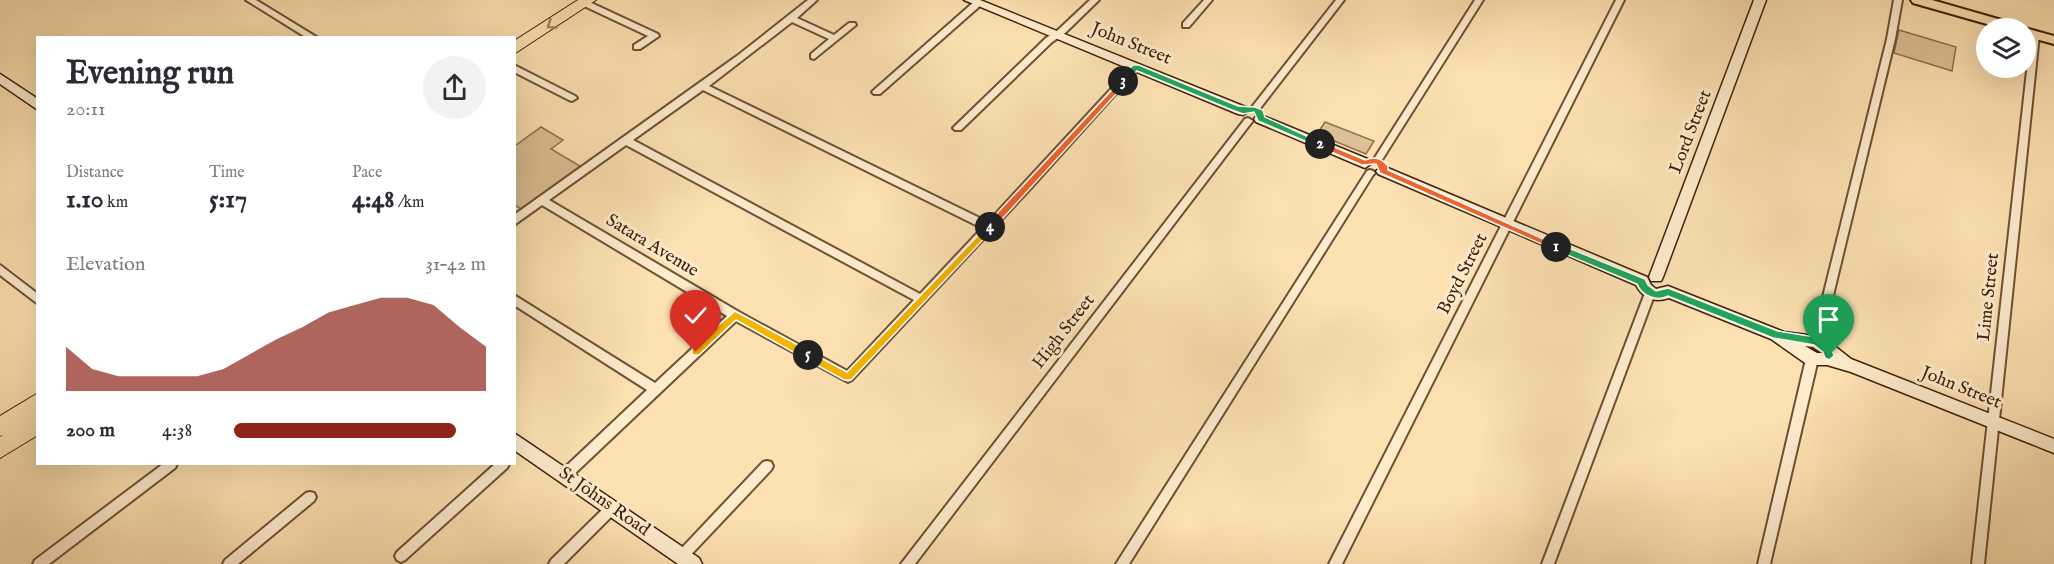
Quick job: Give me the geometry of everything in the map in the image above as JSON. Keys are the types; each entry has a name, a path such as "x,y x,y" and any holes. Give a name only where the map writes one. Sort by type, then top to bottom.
{"highway":[{"path":"511,36 565,0"},
{"path":"516,48 586,1"},
{"path":"0,428 36,403"},
{"path":"0,449 36,424"}],"main road":[{"path":"1918,0 1980,18"},
{"path":"2036,35 2054,40"}],"street":[{"path":"250,0 311,36"},
{"path":"516,219 702,86 813,0"},
{"path":"958,128 1095,0"},
{"path":"1186,25 1208,0"},
{"name":"High Street","path":"907,564 1340,0"},
{"path":"1122,564 1479,0"},
{"name":"Boyd Street","path":"1335,564 1620,0"},
{"name":"Lord Street","path":"1548,564 1649,284 1760,0"},
{"path":"1764,564 1892,39 1898,0"},
{"path":"586,1 655,36 637,47"},
{"path":"877,92 974,2"},
{"name":"John Street","path":"974,2 1252,115 1649,284 1662,295 1668,292 2054,446"},
{"path":"790,18 833,38"},
{"path":"814,56 852,24"},
{"name":"Satara Avenue","path":"541,200 735,315 848,377 1136,67"},
{"path":"516,69 572,99"},
{"path":"0,78 36,105"},
{"name":"Lime Street","path":"1977,564 2026,78"},
{"path":"702,86 989,227"},
{"path":"627,141 921,300"},
{"path":"0,269 36,298"},
{"path":"516,300 656,390"},
{"path":"565,475 735,315"},
{"name":"St Johns Road","path":"517,446 565,475 687,560"},
{"path":"39,564 170,465"},
{"path":"401,556 502,465"},
{"path":"687,560 767,466"},
{"path":"229,564 310,497"},
{"path":"555,564 612,508"}],"shaded area":[{"path":"1899,30 1956,47 1952,71 1894,53"},
{"path":"1325,122 1374,141 1366,154 1317,134"},
{"path":"541,127 563,140 551,149 580,166 521,209 516,206 516,145"}],"route":[{"path":"696,352 735,315 848,377 1029,185 1136,67 1243,111 1255,109 1260,112 1261,119 1365,163 1373,160 1379,162 1384,168 1383,171 1642,281 1643,287 1650,293 1662,295 1668,292 1777,335 1803,341 1817,341 1824,346 1829,356"}]}
